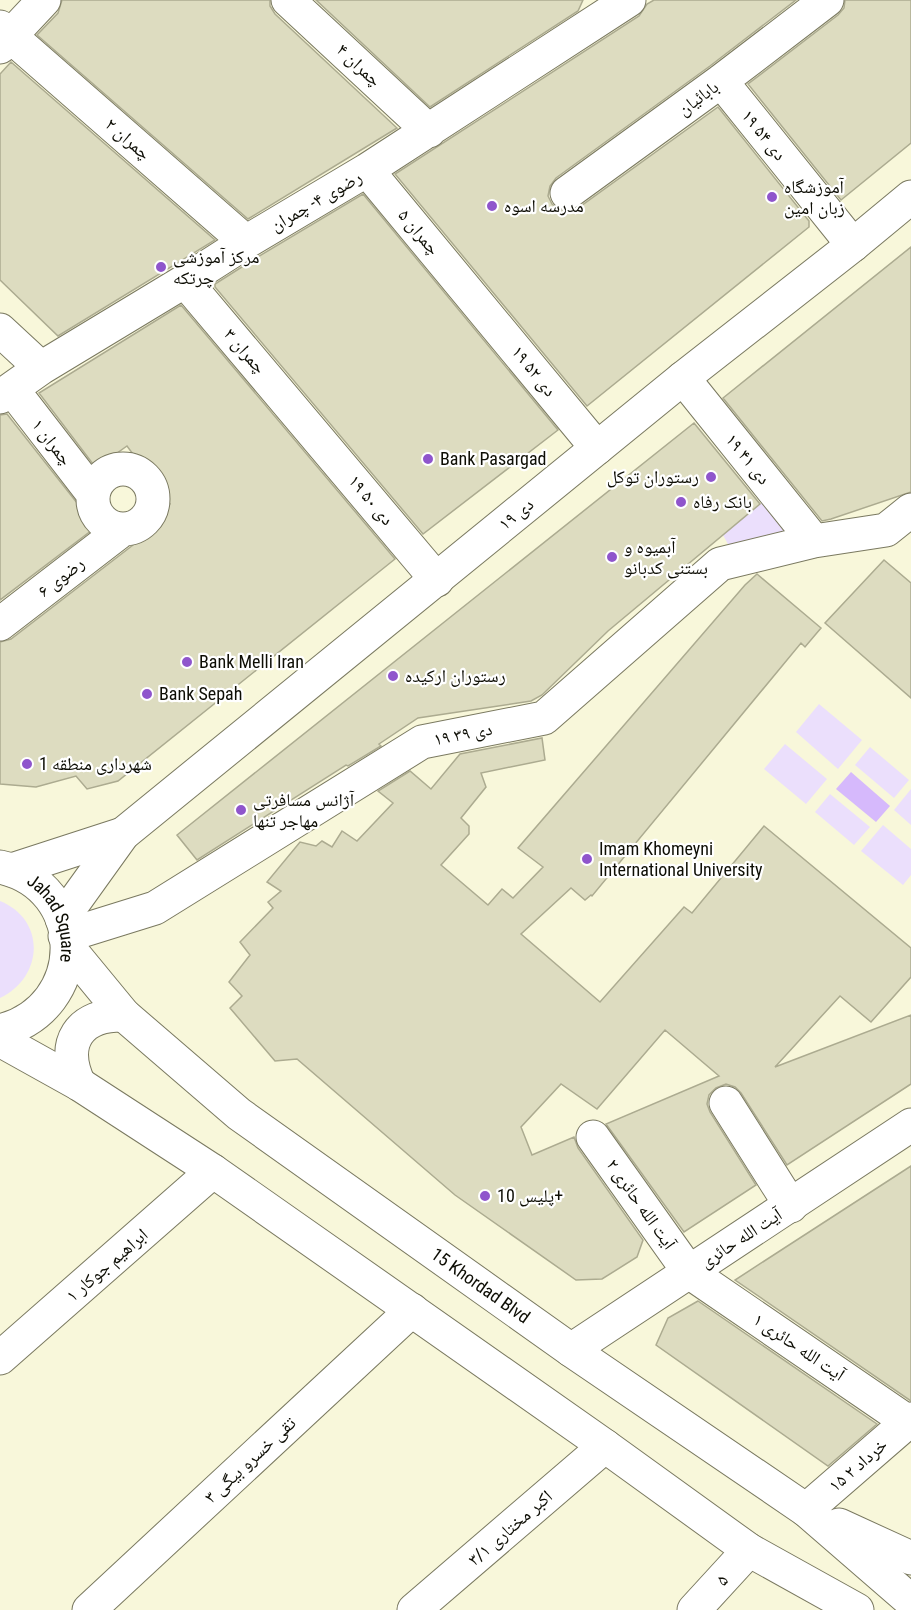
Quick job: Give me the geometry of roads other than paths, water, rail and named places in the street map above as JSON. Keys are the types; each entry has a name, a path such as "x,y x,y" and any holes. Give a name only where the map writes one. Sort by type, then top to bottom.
{"street":[{"path":"3,37 44,0"},
{"name":"چمران ۴","path":"288,0 429,131"},
{"name":"بابائیان","path":"567,193 721,81 827,0"},
{"name":"رضوی ۴- چمران","path":"6,393 41,368 429,131 614,4"},
{"name":"چمران ۲","path":"3,37 246,242"},
{"name":"۱۹ دی ۵۴","path":"721,81 853,245"},
{"name":"چمران ۵","path":"367,170 471,294"},
{"name":"۱۹ دی","path":"123,834 683,378 911,197"},
{"name":"چمران ۳","path":"185,281 305,421"},
{"name":"۱۹ دی ۵۲","path":"471,294 597,448"},
{"path":"0,330 41,368"},
{"name":"۱۹ دی ۴۱","path":"683,378 814,541"},
{"name":"چمران ۱","path":"6,393 93,494"},
{"name":"۱۹ دی ۵۰","path":"305,421 437,580"},
{"path":"115,469 132,469 147,479 154,495 151,512 139,525 122,530 106,524 94,511 93,494 100,478 115,469"},
{"name":"۱۹ دی ۳۹","path":"65,934 155,908 422,742 544,718 720,564 814,541 903,527"},
{"name":"رضوی ۶","path":"0,624 122,530"},
{"path":"65,934 123,834"},
{"path":"6,868 123,834"},
{"name":"Jahad Square","path":"0,1031 15,1028 37,1015 54,996 64,972 65,934 50,898 33,881 6,868"},
{"name":"15 Khordad Blvd","path":"65,934 124,1015 239,1114 571,1350 806,1510 911,1601"},
{"path":"79,1084 71,1068 71,1050 77,1034 90,1021 106,1014 124,1015"},
{"path":"0,1040 79,1084 213,1171 749,1550 817,1610"},
{"path":"726,1103 791,1206"},
{"name":"آیت الله حائری","path":"571,1350 911,1125"},
{"name":"آیت الله حائری ۲","path":"593,1137 689,1272"},
{"name":"۱ ابراهیم جوکار","path":"0,1358 213,1171"},
{"name":"آیت الله حائری ۱","path":"689,1272 909,1420"},
{"name":"۳ تقی خسرو بیگی","path":"89,1610 412,1310"},
{"name":"۱۵ خرداد ۲","path":"806,1510 909,1420"},
{"name":"۳/۱ اکبر مختاری","path":"414,1610 605,1446"},
{"path":"806,1510 911,1558"},
{"path":"749,1550 857,1610"},
{"name":"۵","path":"694,1610 749,1550"}],"place":[{"name":"آموزشگاه زبان امین","path":"772,197"},
{"name":"مدرسه اسوه","path":"492,206"},
{"name":"مرکز آموزشی چرتکه","path":"161,267"},
{"name":"Bank Pasargad","path":"428,459"},
{"name":"رستوران توکل","path":"711,477"},
{"name":"بانک رفاه","path":"681,502"},
{"name":"آبمیوه و بستنی کدبانو","path":"612,557"},
{"name":"Bank Melli Iran","path":"187,662"},
{"name":"رستوران ارکیده","path":"393,676"},
{"name":"Bank Sepah","path":"147,694"},
{"name":"شهرداری منطقه 1","path":"27,764"},
{"name":"آژانس مسافرتی مهاجر تنها","path":"241,810"},
{"name":"Imam Khomeyni International University","path":"587,859"},
{"name":"پلیس 10+","path":"485,1196"}]}
